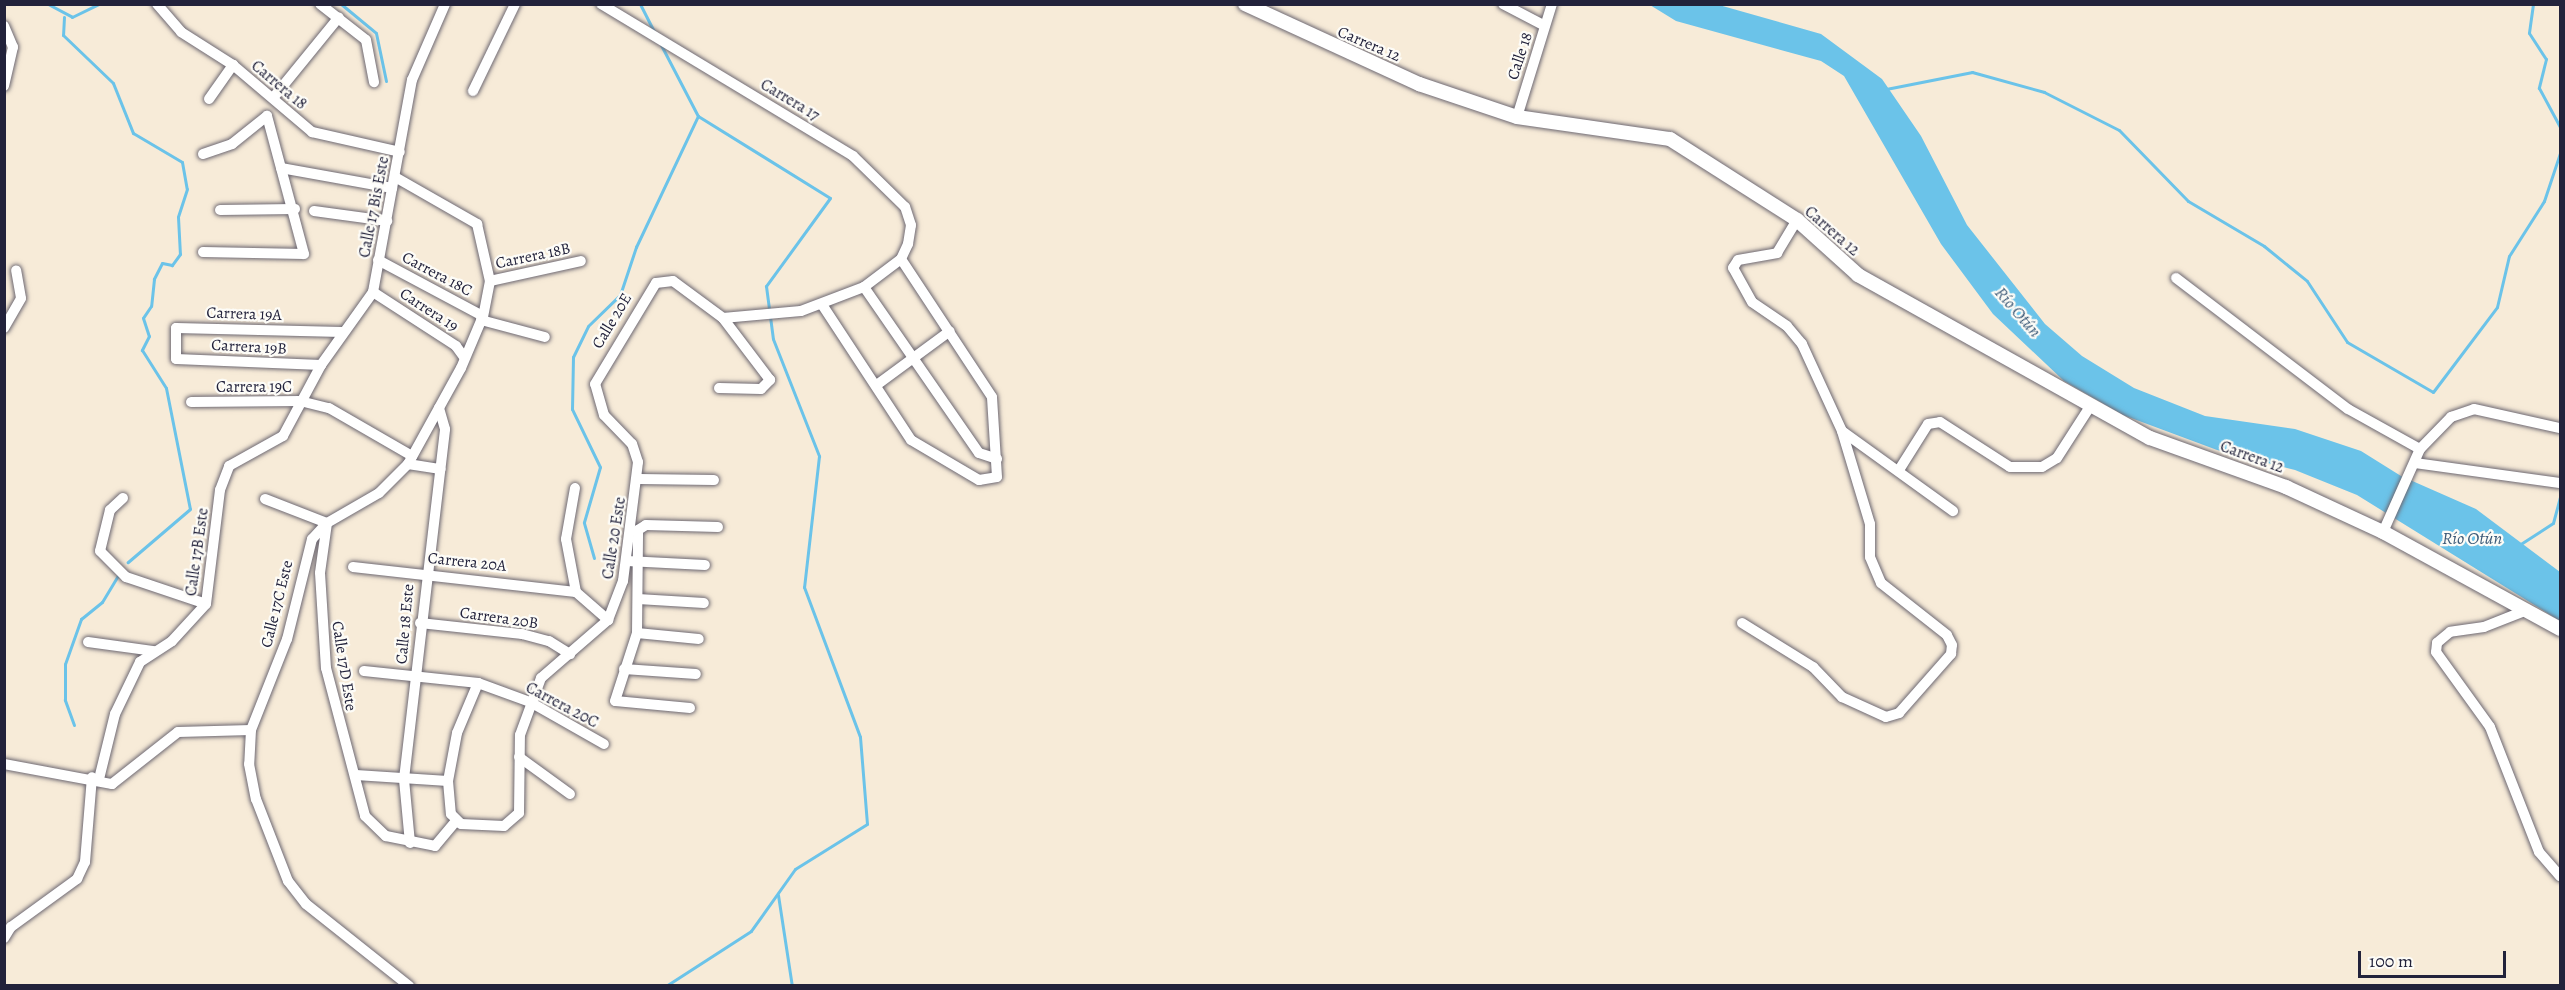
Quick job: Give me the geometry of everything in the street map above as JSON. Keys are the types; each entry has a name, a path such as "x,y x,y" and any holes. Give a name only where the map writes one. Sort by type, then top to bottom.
{"street":[{"name":"Carrera 18","path":"157,4 181,32 233,66 318,135 400,152"},
{"path":"320,4 339,17 371,49 375,82"},
{"name":"Calle 17 Bis Este","path":"300,401 342,333 373,292 412,80 445,4"},
{"path":"473,91 515,4"},
{"name":"Carrera 17","path":"601,4 872,172 905,207 911,225 901,259"},
{"name":"Carrera 12","path":"1245,4 1419,84 1516,117 1670,139 1797,220 1858,275 2150,438 2286,487 2383,532 2560,629"},
{"path":"1503,4 1545,26"},
{"name":"Calle 18","path":"1516,117 1552,4"},
{"path":"273,98 339,17"},
{"path":"4,26 9,50 4,86"},
{"path":"209,99 233,66"},
{"path":"202,154 231,144 267,116 295,209 303,256 203,252"},
{"path":"265,499 327,523 379,493 410,460 440,408 482,318 490,281 477,224 394,183 281,168"},
{"path":"220,210 295,209"},
{"path":"314,211 387,221"},
{"path":"1742,623 1814,667 1842,698 1886,717 1899,713 1951,654 1947,635 1881,583 1870,556 1870,524 1842,431 1802,344 1787,326 1752,302 1733,268 1738,260 1778,254 1797,220"},
{"path":"723,318 824,306 864,287 901,259 992,397 999,472 990,481 960,471 911,440 878,384 824,306"},
{"name":"Carrera 18C","path":"378,260 482,318 545,337"},
{"name":"Carrera 18B","path":"490,281 581,261"},
{"path":"4,328 21,298 16,270"},
{"path":"2176,278 2348,409 2420,449"},
{"name":"Calle 20E","path":"639,479 637,452 612,428 598,400 598,373 656,284 673,281 723,318 770,380 761,389 719,388"},
{"path":"864,287 911,360 979,453 997,459"},
{"name":"Carrera 19","path":"373,292 456,346 464,357"},
{"name":"Carrera 19A","path":"176,359 177,327 342,333"},
{"path":"878,384 950,331"},
{"name":"Carrera 19B","path":"176,359 321,365"},
{"name":"Carrera 19C","path":"191,402 300,401 329,408 410,460 441,469"},
{"name":"Calle 17B Este","path":"4,938 11,927 77,879 85,862 95,778 127,683 140,662 172,641 206,604 220,490 229,466 284,436 300,401"},
{"path":"1899,470 1928,424 1940,422 2010,467 2042,467 2057,458 2091,405"},
{"name":"Calle 18 Este","path":"410,843 404,779 425,573 445,429 440,408"},
{"path":"2383,532 2420,449 2443,422 2474,409 2560,428"},
{"path":"1842,431 1899,470 1953,512"},
{"path":"2415,463 2560,483"},
{"path":"639,479 714,480"},
{"name":"Calle 20 Este","path":"639,479 629,561 638,599 637,633 615,698 619,702 690,708"},
{"path":"455,822 488,827 513,822 521,799 519,757 530,702 544,674 608,620 576,592 566,539 575,488"},
{"path":"123,498 110,510 100,551 126,577 206,604"},
{"name":"Calle 17C Este","path":"251,730 287,639 301,565 312,539 327,523"},
{"name":"Calle 17D Este","path":"327,523 320,573 326,668 372,828 410,843"},
{"name":"Calle 20 Este","path":"608,620 617,601 640,526 718,527"},
{"path":"629,561 705,565"},
{"name":"Carrera 20A","path":"353,567 425,573 576,592"},
{"path":"638,599 704,603"},
{"path":"2527,610 2450,632 2437,643 2436,652 2490,727 2539,852 2560,876"},
{"name":"Carrera 20B","path":"420,623 522,634 549,640 570,654"},
{"path":"637,633 699,639"},
{"path":"88,642 154,651"},
{"path":"624,669 696,674"},
{"name":"Carrera 20C","path":"364,671 478,683 530,702 604,744"},
{"path":"410,843 435,846 455,822 448,781 457,733 478,683"},
{"path":"4,764 122,782 153,748 178,732 251,730 251,780 288,881 306,904 409,986"},
{"path":"519,757 570,794"},
{"path":"356,775 448,781"}],"water":[{"name":"Río Otún","path":"1650,5 1719,5 1821,34 1882,79 1921,136 1967,225 2045,324 2082,356 2134,388 2205,416 2295,429 2361,451 2401,476 2476,509 2560,572 2560,621 2357,495 2295,470 2217,450 2123,415 2064,381 1993,314 1941,244 1844,76 1821,61 1676,21"}],"waterway":[{"path":"48,4 72,17 99,4"},
{"path":"341,4 376,33 386,81"},
{"path":"640,4 654,31"},
{"path":"2533,4 2529,33 2546,59 2539,88 2560,127"},
{"path":"64,17 63,35 113,83 133,133 182,162 187,189 178,217 180,254 172,265 162,263 154,279 151,306 143,318 149,336 142,350 166,388 190,509 128,562"},
{"path":"661,45 698,116 830,198 766,286 773,339 819,456 804,587 860,737 867,824 795,869 751,931 666,986"},
{"path":"1886,89 1972,72 2044,92 2119,130 2188,201 2264,246 2307,281 2347,342 2433,392 2497,307 2509,256 2544,201 2560,153"},
{"path":"594,558 584,522 600,467 572,409 573,357 588,326 620,295 636,247 698,116"},
{"path":"2519,545 2553,523 2560,496"},
{"path":"74,725 65,700 65,664 81,619 102,602 118,575"},
{"path":"778,895 792,986"}]}
